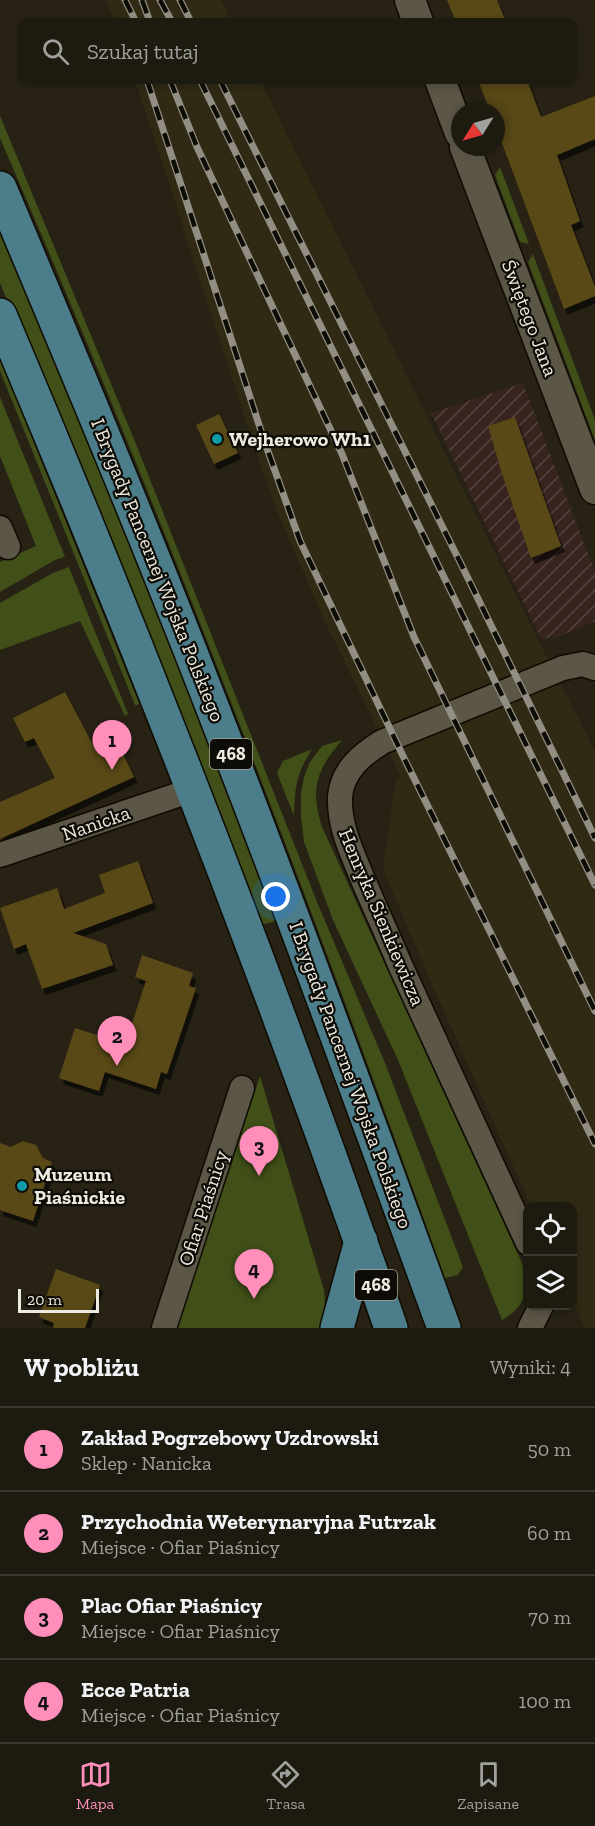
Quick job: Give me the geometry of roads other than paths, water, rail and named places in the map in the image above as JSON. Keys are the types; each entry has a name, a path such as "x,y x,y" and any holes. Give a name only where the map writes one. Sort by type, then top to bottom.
{"main road":[{"name":"I Brygady Pancernej Wojska Polskiego","path":"0,188 105,437 225,738 327,1007 444,1328"},
{"name":"468","path":"0,315 69,477 192,790 361,1241 391,1328"},
{"path":"338,1328 361,1241"}],"street":[{"path":"410,0 417,18"},
{"path":"442,84 451,109"},
{"name":"Świętego Jana","path":"468,156 595,489"},
{"name":"Henryka Sienkiewicza","path":"523,1233 371,900 344,834 340,815 340,796 344,779 353,764 364,753 382,742 563,668 583,664 595,668"},
{"name":"Nanicka","path":"0,855 192,790"},
{"name":"Ofiar Piaśnicy","path":"164,1328 242,1088"},
{"path":"530,1328 539,1310"}],"railway":[{"path":"125,0 134,18"},
{"path":"142,0 149,18"},
{"path":"160,0 170,18"},
{"path":"180,0 189,18"},
{"path":"148,84 264,440 300,541 404,758 595,1144"},
{"path":"172,84 197,147 342,454 414,637 595,1011"},
{"path":"202,84 595,885"},
{"path":"222,84 595,838"}],"place":[{"name":"Wejherowo Wh1","path":"217,439"},
{"name":"Zakład Pogrzebowy Uzdrowski","path":"112,770"},
{"name":"Przychodnia Weterynaryjna Futrzak","path":"117,1066"},
{"name":"Plac Ofiar Piaśnicy","path":"259,1176"},
{"name":"Muzeum Piaśnickie","path":"22,1186"},
{"name":"Ecce Patria","path":"254,1299"}]}
